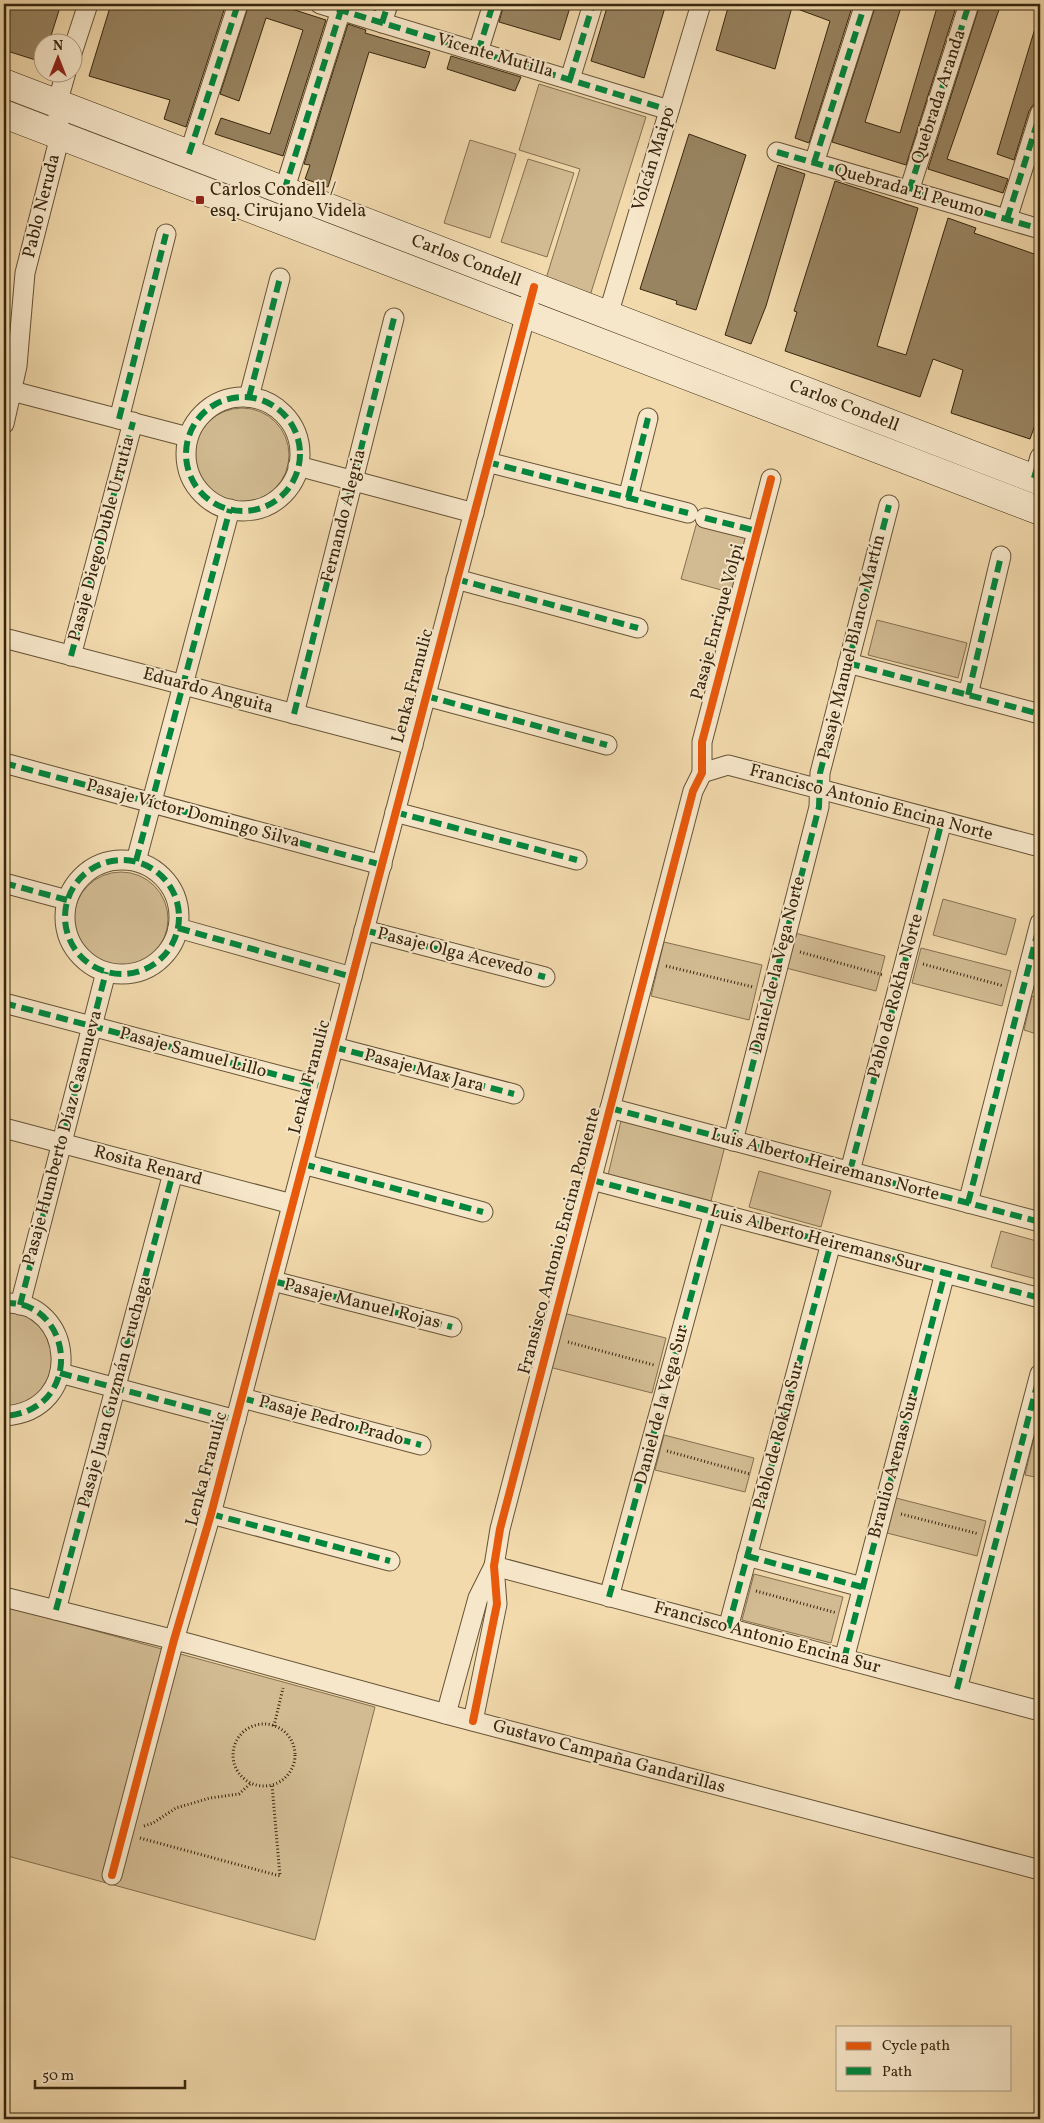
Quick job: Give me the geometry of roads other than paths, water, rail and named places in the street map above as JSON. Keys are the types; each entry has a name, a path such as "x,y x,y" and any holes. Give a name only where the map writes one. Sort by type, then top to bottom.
{"street":[{"path":"79,32 88,4"},
{"path":"189,154 238,4"},
{"name":"Vicente Mutilla","path":"320,4 669,110"},
{"path":"382,23 388,4"},
{"path":"478,52 493,4"},
{"path":"570,79 593,4"},
{"path":"814,163 865,4"},
{"name":"Quebrada Aranda","path":"909,191 969,4"},
{"name":"Volcán Maipo","path":"608,315 669,110 694,5"},
{"path":"284,191 342,10"},
{"path":"57,104 63,82"},
{"name":"Carlos Condell","path":"4,83 608,315 1038,472"},
{"name":"Pablo Neruda","path":"4,424 12,391 10,364 25,273 60,136 57,104"},
{"name":"Carlos Condell","path":"4,114 1040,510"},
{"path":"1006,219 1040,114"},
{"name":"Quebrada El Peumo","path":"777,152 1040,229"},
{"name":"Pasaje Diego Duble Urrutia","path":"71,656 126,421 166,234"},
{"path":"249,397 280,278"},
{"name":"Lenka Franulic","path":"112,1875 174,1640 211,1514 242,1398 534,287"},
{"name":"Fernando Alegria","path":"294,714 394,318"},
{"path":"12,391 188,437"},
{"path":"249,397 275,406 285,415 298,439 300,453 298,466 287,489 273,502 255,509 230,509 217,505 196,488 186,463 185,450 188,437 199,417 207,409 227,399 249,397"},
{"path":"628,498 648,418"},
{"name":"Pasaje Enrique Volpi","path":"487,462 758,531"},
{"path":"298,466 474,513"},
{"name":"Pasaje Enrique Volpi","path":"702,774 702,742 771,479"},
{"name":"Pasaje Manuel Blanco Martín","path":"820,789 820,773 889,505"},
{"path":"136,862 230,509"},
{"path":"968,695 1002,556"},
{"path":"456,579 638,628"},
{"name":"Eduardo Anguita","path":"4,638 413,745"},
{"path":"848,663 1040,714"},
{"path":"426,696 607,744"},
{"name":"Pasaje Víctor Domingo Silva","path":"4,763 382,865"},
{"name":"Francisco Antonio Encina Norte","path":"702,774 728,766 1040,847"},
{"name":"Fransisco Antonio Encina Poniente","path":"473,1721 497,1604 494,1566 500,1529 693,791 702,774"},
{"name":"Daniel de la Vega Norte","path":"733,1141 819,808 820,789"},
{"path":"395,812 576,860"},
{"name":"Pablo de Rokha Norte","path":"850,1171 942,821"},
{"path":"121,860 136,862 149,867 161,875 170,886 179,914 178,928 174,941 167,952 146,969 120,974 106,972 84,960 75,950 65,926 67,900 73,887 82,876 94,868 107,862 121,860"},
{"path":"4,883 67,900"},
{"path":"968,1203 1040,923"},
{"path":"178,928 352,977"},
{"name":"Pasaje Olga Acevedo","path":"364,930 545,977"},
{"name":"Pasaje Humberto Díaz Casanueva","path":"4,1416 24,1413 43,1401 56,1383 60,1373 62,1363 60,1344 51,1327 37,1313 12,1304 62,1143 106,972"},
{"name":"Pasaje Samuel Lillo","path":"4,1003 323,1087"},
{"name":"Pasaje Max Jara","path":"334,1047 514,1094"},
{"name":"Luis Alberto Heiremans Norte","path":"610,1108 1040,1222"},
{"name":"Rosita Renard","path":"4,1128 292,1204"},
{"path":"303,1164 482,1212"},
{"name":"Pasaje Juan Guzmán Cruchaga","path":"56,1610 117,1388 173,1173"},
{"name":"Luis Alberto Heiremans Sur","path":"592,1180 1040,1298"},
{"name":"Daniel de la Vega Sur","path":"609,1597 714,1212"},
{"name":"Pablo de Rokha Sur","path":"728,1628 831,1243"},
{"name":"Braulio Arenas Sur","path":"844,1659 945,1273"},
{"name":"Pasaje Manuel Rojas","path":"272,1281 452,1327"},
{"path":"60,1373 236,1420"},
{"path":"957,1689 1040,1374"},
{"name":"Pasaje Pedro Prado","path":"242,1398 421,1445"},
{"path":"211,1514 390,1561"},
{"path":"747,1556 862,1587"},
{"name":"Fransisco Antonio Encina Poniente","path":"446,1714 478,1598 494,1566"},
{"name":"Francisco Antonio Encina Sur","path":"494,1566 1040,1711"},
{"name":"Gustavo Campaña Gandarillas","path":"4,1597 174,1640 446,1714 1040,1870"}],"place":[{"name":"Carlos Condell / esq. Cirujano Videla","path":"200,200"}]}
